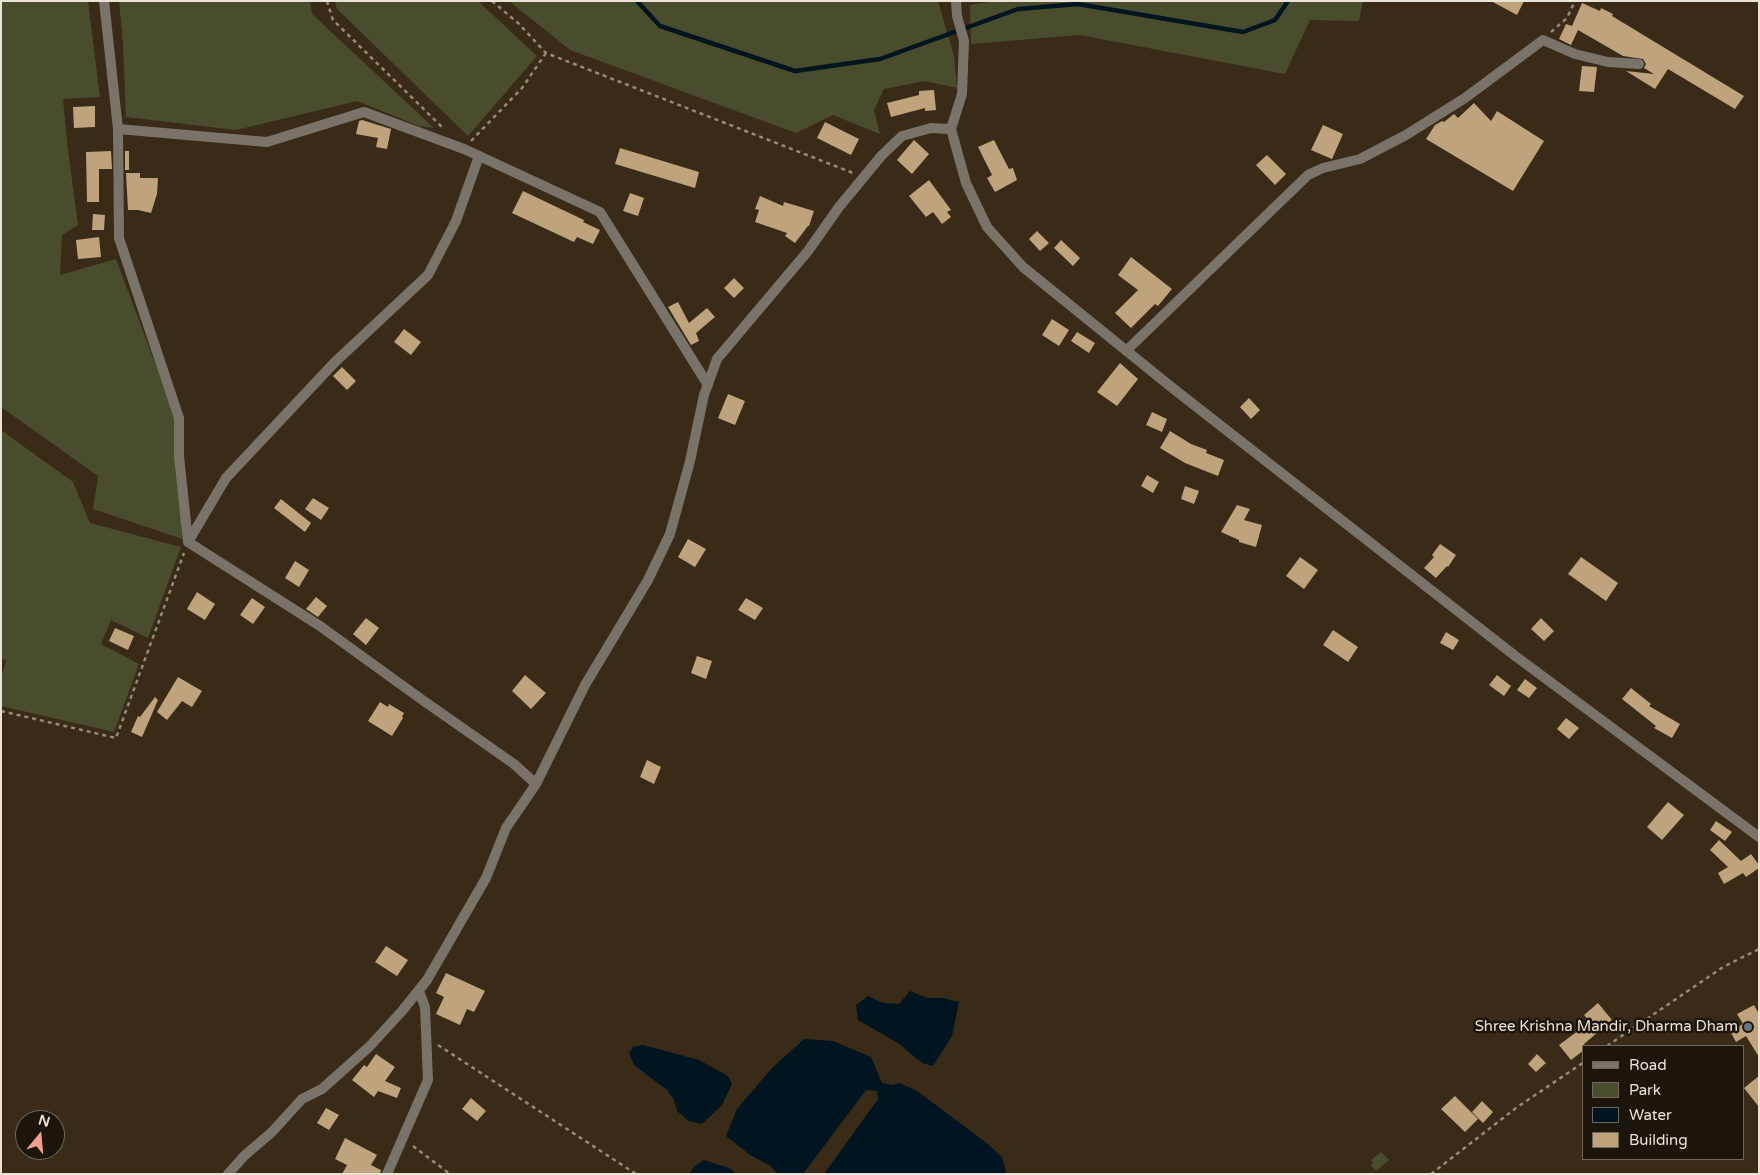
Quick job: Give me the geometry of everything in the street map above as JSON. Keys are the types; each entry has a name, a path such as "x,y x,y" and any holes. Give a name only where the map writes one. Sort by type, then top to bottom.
{"street":[{"path":"104,1 118,129 119,238 180,418 180,456 188,542"},
{"path":"956,1 964,41 962,94 951,129 966,183 987,227 1023,267 1126,351 1514,655 1759,837"},
{"path":"1126,351 1308,175 1323,168 1360,159 1406,135 1466,98 1543,40 1583,56 1608,62 1639,64"},
{"path":"118,129 268,142 364,112 464,149 600,212 708,385"},
{"path":"228,1174 244,1156 272,1132 302,1099 322,1089 370,1046 427,980 450,942 486,878 506,828 536,784 585,686 648,580 670,534 708,385 717,359 808,251 882,155 902,136 931,128 951,129"},
{"path":"188,542 226,478 335,362 428,275 456,221 479,156"},
{"path":"188,542 320,626 514,764 536,784"},
{"path":"387,1174 428,1080 425,1007 418,990"}],"path":[{"path":"327,1 333,20 444,128"},
{"path":"492,1 518,23 546,53 864,177"},
{"path":"1543,40 1567,18 1575,1"},
{"path":"464,149 522,88 546,53"},
{"path":"1,711 116,738 188,542"},
{"path":"1608,1045 1723,967 1759,949"},
{"path":"426,1038 636,1174"},
{"path":"1431,1174 1516,1108 1582,1063"},
{"path":"402,1139 450,1174"}],"green space":[{"path":"1,1 88,1 100,97 63,99 78,225 62,235 60,275 116,259 176,419 182,539 93,509 98,476 1,407"},
{"path":"119,1 310,1 312,14 434,128 419,126 357,101 236,130 126,117"},
{"path":"335,1 478,1 537,56 468,136 337,9"},
{"path":"509,1 938,1 954,56 957,88 925,81 884,89 874,110 880,134 833,115 796,133 570,50"},
{"path":"995,1 1363,1 1359,21 1310,20 1285,74 1080,35 971,44 970,5"},
{"path":"1,430 73,482 90,523 181,547 148,638 111,620 101,644 139,664 114,732 1,706 1,678 6,661 1,658"},
{"path":"1381,1152 1389,1160 1376,1171 1371,1165 1373,1163 1371,1160"}],"water":[{"path":"910,991 927,998 943,998 959,1002 952,1036 933,1066 922,1063 898,1043 858,1020 856,1005 868,996 883,1003 899,1004"},
{"path":"804,1039 833,1041 871,1057 882,1083 893,1085 900,1083 917,1091 988,1144 1002,1157 1005,1174 824,1174 878,1099 877,1091 866,1090 803,1174 777,1174 771,1166 750,1155 726,1136 737,1109 772,1068"},
{"path":"643,1045 699,1060 728,1076 732,1084 722,1105 702,1124 689,1121 677,1111 674,1100 667,1090 634,1065 629,1053 633,1047"},
{"path":"704,1160 729,1168 737,1174 689,1174 695,1166"}],"building":[{"path":"1491,1 1524,1 1517,15"},
{"path":"1582,3 1600,11 1601,8 1613,14 1612,16 1744,96 1735,109 1668,69 1655,89 1626,71 1654,74 1644,68 1646,64 1643,59 1623,56 1578,30 1571,45 1559,39 1566,24 1572,26"},
{"path":"1582,66 1597,67 1594,92 1579,91"},
{"path":"934,90 936,110 925,111 925,108 891,117 887,103 919,95 919,91"},
{"path":"1474,103 1491,121 1497,111 1544,141 1513,191 1426,139 1435,125 1442,121 1444,122 1454,114 1458,118"},
{"path":"95,106 95,127 74,128 73,107"},
{"path":"362,120 391,129 387,149 376,147 378,138 356,134 359,121"},
{"path":"825,122 859,139 851,155 817,138"},
{"path":"1323,125 1343,134 1332,159 1311,150"},
{"path":"914,140 929,154 912,174 897,160"},
{"path":"994,140 1009,169 1013,168 1017,180 995,192 987,178 992,175 978,147"},
{"path":"620,148 699,172 695,188 615,164"},
{"path":"111,151 112,169 99,169 99,202 87,202 86,152"},
{"path":"125,151 129,151 129,170 125,170"},
{"path":"1267,155 1286,174 1275,185 1256,165"},
{"path":"126,173 140,173 140,178 158,178 157,194 151,213 128,210"},
{"path":"929,180 951,210 947,212 951,217 942,224 933,212 926,217 909,196"},
{"path":"523,191 584,220 583,222 600,230 593,244 577,237 574,242 512,213"},
{"path":"630,193 644,198 638,216 623,211"},
{"path":"760,196 783,206 784,202 814,211 809,226 795,243 785,236 787,233 755,222 759,210 755,209"},
{"path":"93,214 105,215 104,230 92,230"},
{"path":"1037,231 1049,243 1040,251 1029,239"},
{"path":"99,237 101,257 78,259 76,240"},
{"path":"1061,240 1080,258 1073,266 1054,248"},
{"path":"1131,257 1172,289 1158,306 1155,304 1131,328 1115,313 1138,290 1118,275"},
{"path":"734,278 744,288 734,298 724,288"},
{"path":"678,302 689,323 707,308 715,317 696,333 699,341 691,345 668,307"},
{"path":"1052,319 1069,330 1059,346 1042,335"},
{"path":"404,329 421,342 411,355 394,342"},
{"path":"1077,332 1095,343 1089,353 1071,341"},
{"path":"1120,363 1138,379 1117,406 1097,392"},
{"path":"342,367 356,381 347,390 333,376"},
{"path":"728,394 745,401 735,425 718,418"},
{"path":"1249,398 1260,410 1251,419 1240,407"},
{"path":"1152,412 1167,419 1162,432 1146,425"},
{"path":"1170,431 1191,444 1207,450 1206,453 1224,460 1218,476 1185,463 1160,448"},
{"path":"1147,475 1159,482 1153,493 1141,486"},
{"path":"1185,486 1199,491 1194,504 1181,499"},
{"path":"313,498 329,508 321,520 305,509"},
{"path":"281,499 311,523 305,532 274,508"},
{"path":"1237,505 1250,509 1244,520 1262,525 1256,547 1239,542 1239,540 1221,532"},
{"path":"688,539 706,549 695,567 678,557"},
{"path":"1440,544 1456,555 1448,567 1436,578 1424,568 1434,557 1432,555"},
{"path":"1300,557 1318,570 1304,589 1286,576"},
{"path":"1581,557 1618,583 1606,601 1568,574"},
{"path":"295,561 309,570 299,587 285,578"},
{"path":"197,592 215,604 205,620 187,609"},
{"path":"316,597 327,606 318,617 306,609"},
{"path":"252,598 265,607 253,624 240,615"},
{"path":"746,598 763,608 755,620 738,610"},
{"path":"366,618 379,628 366,645 353,634"},
{"path":"1541,618 1554,631 1544,641 1531,629"},
{"path":"115,628 134,636 128,650 109,641"},
{"path":"1333,630 1358,647 1348,662 1323,645"},
{"path":"1446,632 1459,640 1453,650 1440,643"},
{"path":"697,656 712,661 706,679 691,673"},
{"path":"525,675 546,693 531,709 512,691"},
{"path":"1497,675 1511,686 1504,696 1489,685"},
{"path":"178,677 202,691 192,707 182,701 167,720 157,712"},
{"path":"1525,679 1537,688 1529,698 1517,690"},
{"path":"1631,688 1651,704 1649,706 1680,724 1672,738 1654,728 1656,726 1622,699"},
{"path":"155,697 158,700 142,737 131,732 138,716 140,717"},
{"path":"380,702 388,707 389,704 404,713 392,736 368,721"},
{"path":"1566,718 1579,728 1569,739 1557,729"},
{"path":"647,760 661,767 654,784 640,777"},
{"path":"1668,802 1684,815 1662,840 1647,827"},
{"path":"1716,821 1732,832 1725,841 1710,830"},
{"path":"1719,840 1741,861 1751,854 1759,868 1746,877 1743,873 1724,884 1718,873 1728,867 1710,850"},
{"path":"386,946 408,960 397,976 375,962"},
{"path":"446,973 485,991 474,1012 467,1009 460,1025 436,1014 444,997 436,993"},
{"path":"1598,1003 1612,1020 1584,1045 1582,1045 1582,1052 1571,1060 1559,1045 1590,1022 1584,1015"},
{"name":"Shree Krishna Mandir, Dharma Dham","path":"1754,1005 1759,1014 1759,1057 1746,1036 1736,1042 1730,1031 1743,1024 1737,1014"},
{"path":"376,1054 395,1067 385,1081 401,1088 397,1098 378,1091 374,1097 352,1080 364,1065 367,1067"},
{"path":"1537,1054 1546,1063 1536,1072 1528,1064"},
{"path":"1759,1076 1759,1107 1745,1089 1745,1087"},
{"path":"1455,1096 1478,1119 1465,1132 1441,1109"},
{"path":"471,1098 486,1111 477,1121 462,1109"},
{"path":"1482,1101 1493,1112 1483,1123 1472,1112"},
{"path":"326,1108 339,1115 329,1130 317,1123"},
{"path":"345,1138 377,1155 371,1165 381,1170 380,1174 342,1174 347,1165 335,1159"}],"waterway":[{"path":"637,1 660,26 795,71 880,59 1018,9 1078,4 1243,32 1275,20 1288,1"}],"place":[{"name":"Shree Krishna Mandir, Dharma Dham","path":"1748,1027"}]}
